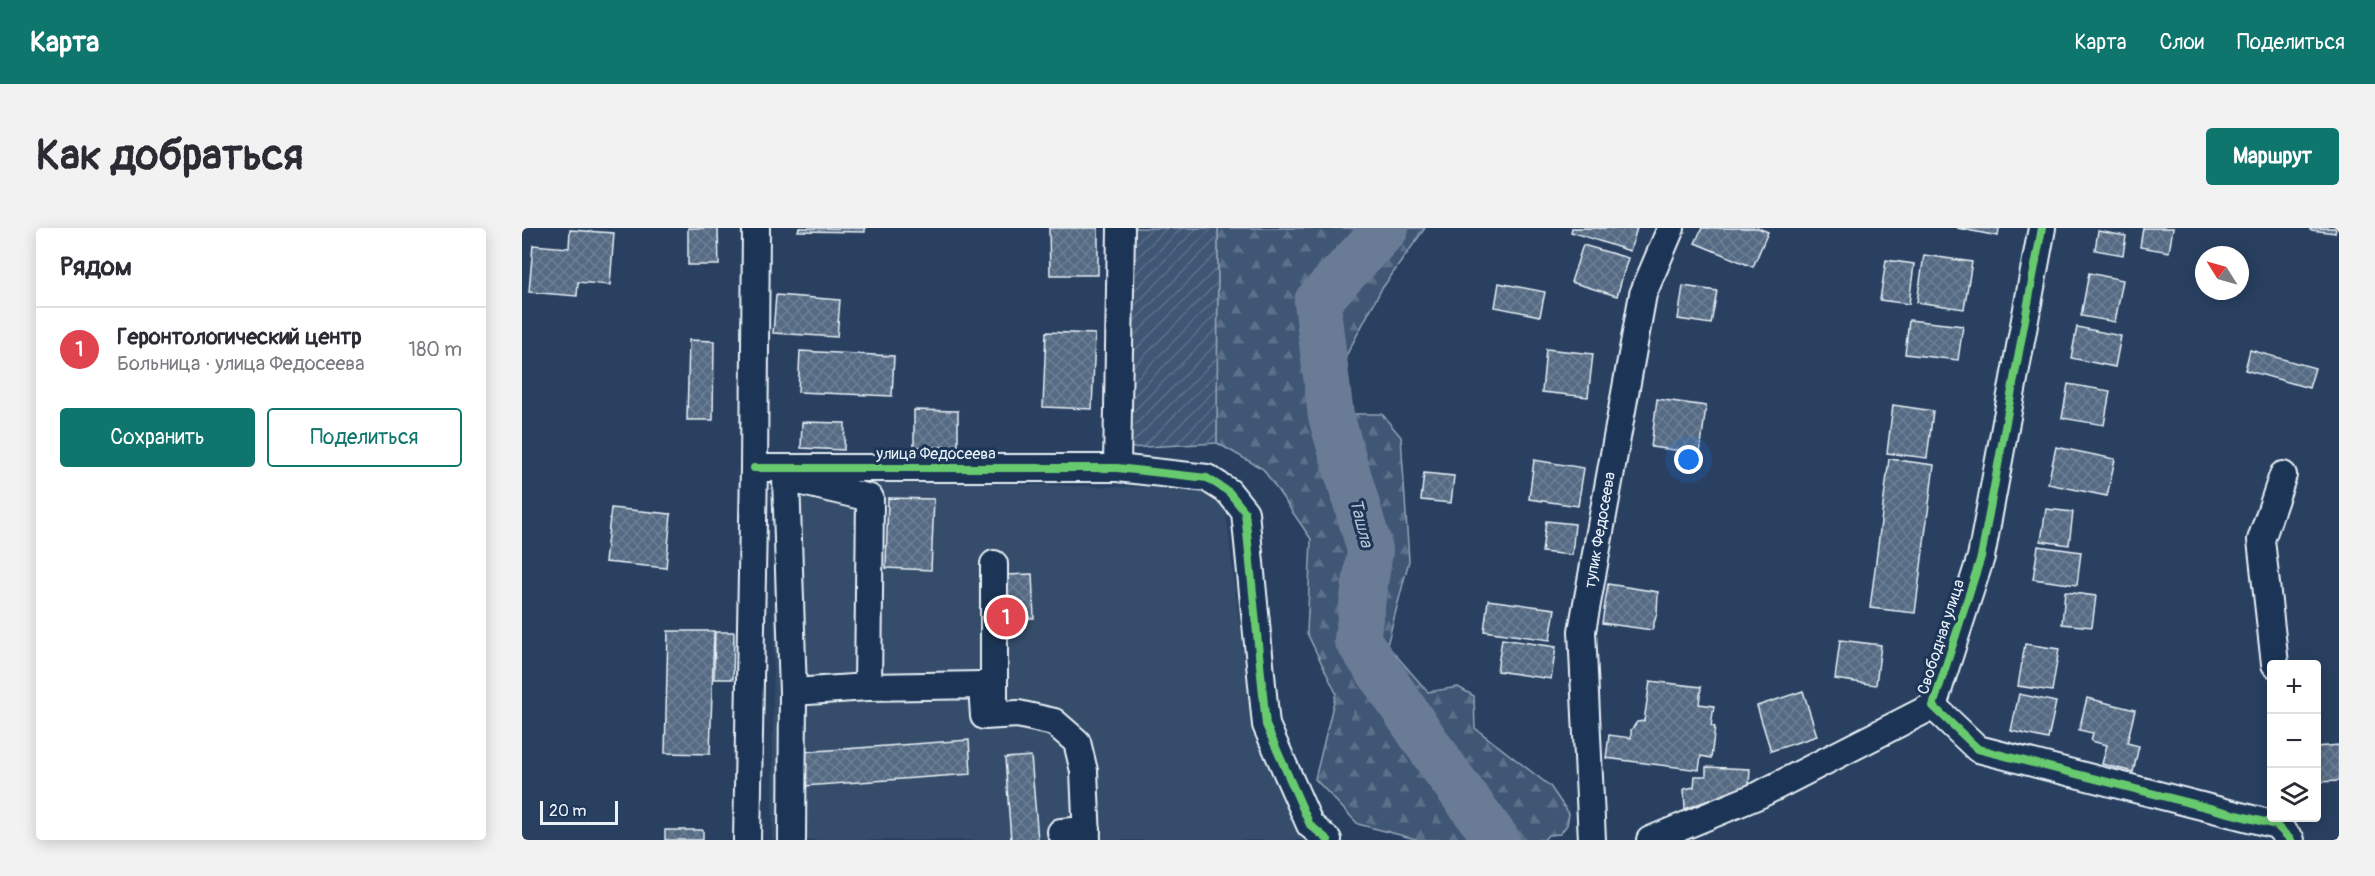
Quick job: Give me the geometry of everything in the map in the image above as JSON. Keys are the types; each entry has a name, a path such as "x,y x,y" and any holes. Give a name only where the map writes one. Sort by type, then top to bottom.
{"street":[{"path":"747,840 756,228"},
{"path":"1117,468 1121,228"},
{"name":"тупик Федосеева","path":"1592,840 1582,631 1643,294 1671,228"},
{"name":"Свободная улица","path":"2042,228 1981,556 1933,706 1978,749 2282,828"},
{"name":"улица Федосеева","path":"754,468 1117,468 1207,478 1229,492 1245,512 1266,724 1310,825 1328,840"},
{"path":"2274,660 2261,540 2283,475"},
{"path":"792,840 793,692 786,478 870,498 868,687"},
{"path":"994,564 994,715"},
{"path":"793,692 868,687 982,685 984,716 1018,714 1054,722 1077,742 1084,771 1087,835 1060,832"},
{"path":"1650,840 1759,795 1933,706"}],"shaded area":[{"path":"786,478 1200,489 1225,505 1252,729 1302,840 772,840 775,489"}],"green space":[{"path":"1133,228 1218,228 1217,443 1128,448"},
{"path":"1218,228 1425,228 1381,290 1339,369 1345,414 1382,414 1401,437 1409,561 1387,645 1428,692 1458,687 1474,696 1475,728 1550,786 1569,814 1567,825 1560,834 1548,835 1544,840 1419,840 1358,824 1315,779 1336,693 1307,633 1311,539 1263,469 1217,443"}],"building":[{"path":"688,228 718,228 719,265 688,265"},
{"path":"799,228 865,228 865,232 798,231"},
{"path":"1049,228 1098,228 1098,275 1050,275"},
{"path":"1572,228 1637,228 1630,251 1571,232"},
{"path":"1702,228 1758,228 1768,232 1753,267 1695,243"},
{"path":"1957,228 1999,228 1998,236"},
{"path":"2143,228 2173,228 2169,252 2140,247"},
{"path":"2311,228 2336,228 2335,233 2310,230"},
{"path":"570,230 614,233 610,285 578,282 577,296 529,292 533,245 569,248"},
{"path":"2098,231 2126,236 2123,255 2095,250"},
{"path":"1583,245 1628,258 1617,296 1571,282"},
{"path":"1924,255 1972,262 1964,309 1917,302"},
{"path":"1886,260 1914,264 1909,304 1880,300"},
{"path":"2089,273 2123,280 2115,322 2081,316"},
{"path":"1499,283 1545,292 1540,316 1495,307"},
{"path":"1683,286 1717,291 1711,324 1678,319"},
{"path":"776,295 840,300 837,337 773,333"},
{"path":"1909,320 1963,326 1958,360 1905,354"},
{"path":"2077,327 2121,336 2115,367 2071,358"},
{"path":"1046,332 1095,334 1092,409 1043,407"},
{"path":"689,340 714,341 713,420 687,420"},
{"path":"1546,349 1593,354 1588,397 1542,392"},
{"path":"2250,350 2315,368 2309,388 2245,370"},
{"path":"800,351 894,356 892,396 798,392"},
{"path":"2068,384 2110,391 2104,425 2062,418"},
{"path":"1657,399 1706,406 1700,453 1651,447"},
{"path":"1893,405 1933,411 1927,458 1887,453"},
{"path":"914,410 958,411 958,447 914,447"},
{"path":"802,422 845,423 844,450 801,448"},
{"path":"2056,447 2115,459 2107,496 2048,484"},
{"path":"1889,459 1934,465 1915,613 1870,608"},
{"path":"1534,460 1584,468 1578,506 1529,499"},
{"path":"1424,473 1454,476 1451,503 1421,500"},
{"path":"888,498 934,499 931,570 886,568"},
{"path":"611,508 671,514 666,568 605,562"},
{"path":"2046,509 2073,512 2069,545 2041,541"},
{"path":"1546,521 1575,524 1572,555 1542,552"},
{"path":"2038,546 2081,552 2077,585 2033,579"},
{"path":"1032,574 1034,618 1006,619 1005,575"},
{"path":"1608,584 1658,592 1657,613 1652,630 1602,623"},
{"path":"2065,592 2096,596 2092,627 2062,624"},
{"path":"1488,600 1555,609 1550,640 1484,631"},
{"path":"668,631 714,631 710,754 665,753"},
{"path":"715,632 734,632 733,679 714,679"},
{"path":"1502,639 1556,647 1551,679 1497,671"},
{"path":"1840,640 1881,645 1876,685 1835,679"},
{"path":"2025,644 2059,649 2052,691 2018,686"},
{"path":"1650,681 1701,687 1699,704 1714,706 1711,726 1715,727 1711,758 1701,756 1699,770 1606,758 1609,735 1631,738 1631,730 1637,722 1644,721"},
{"path":"1803,691 1817,736 1771,751 1757,706"},
{"path":"2019,694 2056,702 2048,739 2011,731"},
{"path":"2087,698 2135,710 2127,743 2139,746 2133,772 2102,764 2107,745 2091,741 2093,733 2079,730"},
{"path":"969,740 971,774 804,786 802,752"},
{"path":"2339,745 2339,781 2321,782 2321,747"},
{"path":"1031,756 1038,840 1011,840 1005,758"},
{"path":"1706,767 1750,769 1749,785 1685,809 1684,789 1694,787 1695,776 1706,776"},
{"path":"665,830 703,830 703,840 665,840"}],"waterway":[{"name":"Ташла","path":"1386,228 1317,302 1331,416 1370,550 1357,639 1441,764 1497,840"}],"cycle path":[{"path":"2042,228 1981,557 1933,706 1978,749 2276,825 2291,840"},
{"path":"754,468 1117,468 1207,478 1229,492 1245,512 1266,725 1310,825 1328,840"}],"place":[{"name":"Геронтологический центр","path":"1006,617"}]}
